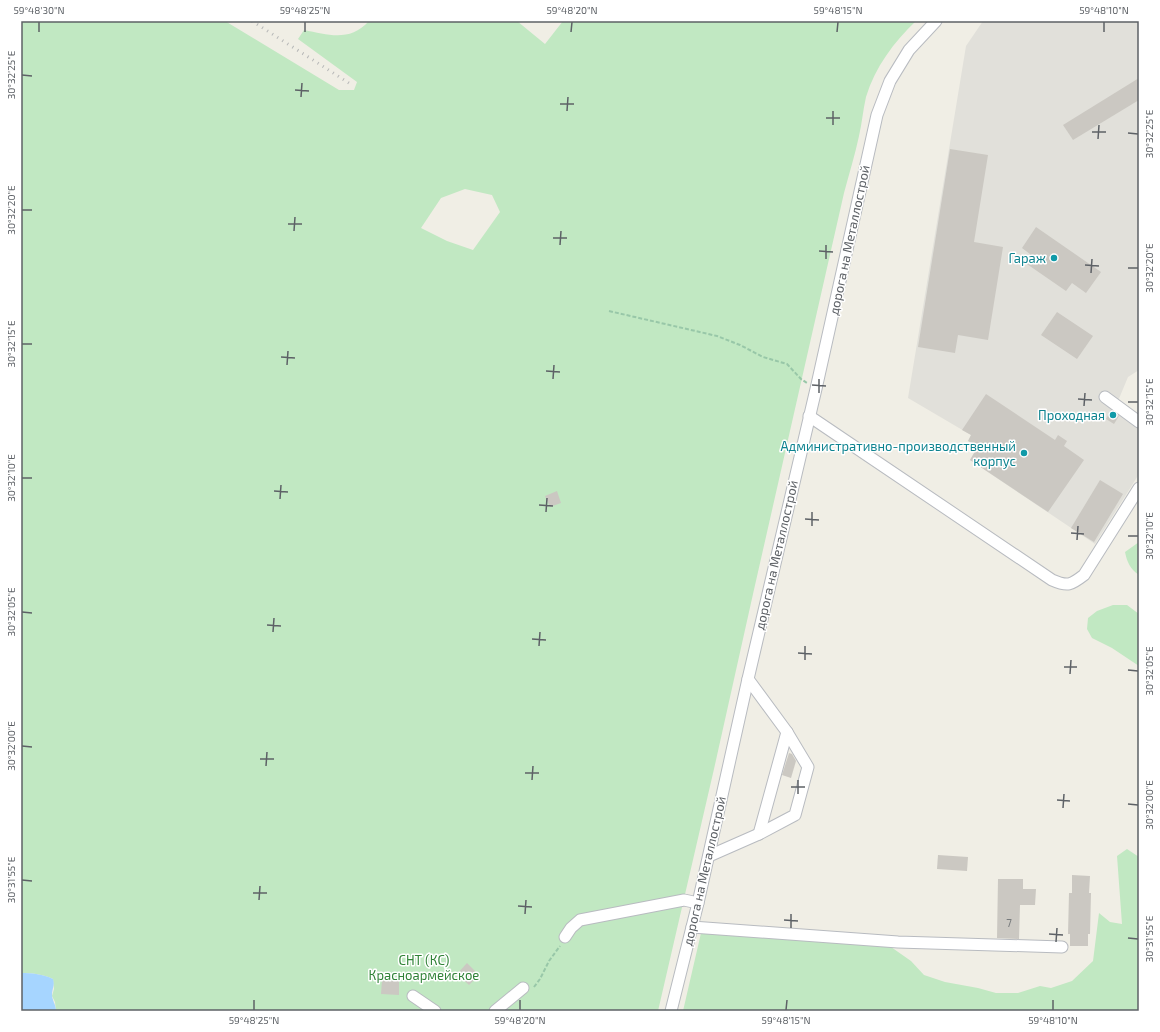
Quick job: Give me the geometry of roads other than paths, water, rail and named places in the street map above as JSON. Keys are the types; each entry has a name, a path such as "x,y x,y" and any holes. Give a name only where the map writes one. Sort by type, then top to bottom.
{"street":[{"name":"дорога на Металлострой","path":"671,1011 709,856 877,115 890,81 909,50 936,21"},
{"path":"1106,397 1139,422"},
{"path":"809,416 1052,580 1063,585 1073,584 1084,575 1100,552 1139,488"},
{"path":"709,856 759,834 795,815 808,767 787,732 748,679"},
{"path":"759,834 787,732"},
{"path":"565,937 570,928 580,920 684,900 698,903"},
{"path":"692,927 898,942 1062,947"},
{"path":"495,1011 523,988"},
{"path":"413,996 435,1011"}],"water":[{"path":"21,973 37,974 53,979 54,983 52,997 56,1011 21,1011"}],"railway":[{"path":"252,21 352,85"}],"place":[{"name":"Гараж","path":"1054,258"},
{"name":"Проходная","path":"1113,415"},
{"name":"Административно-производственный корпус","path":"1024,453"}],"park label":[{"name":"СНТ (КС) Красноармейское","path":"424,968"}]}
